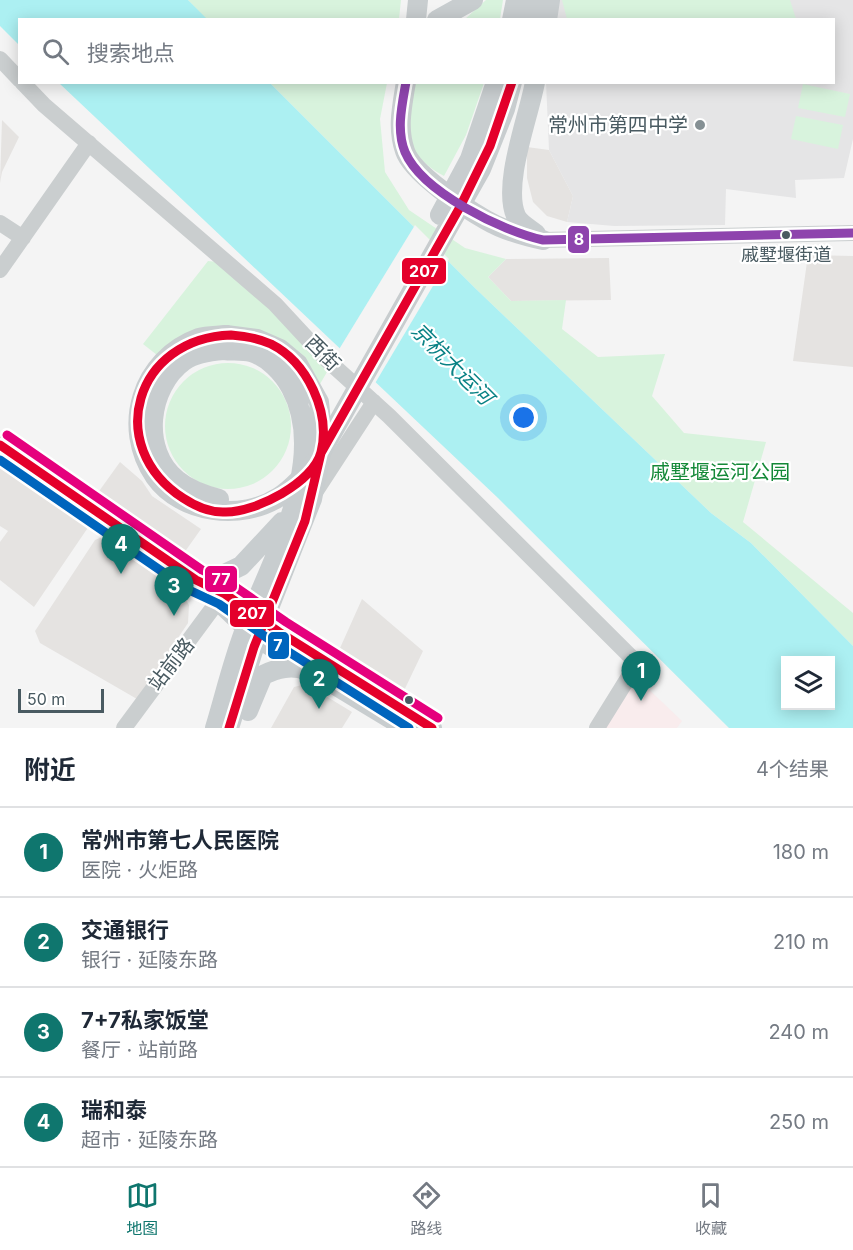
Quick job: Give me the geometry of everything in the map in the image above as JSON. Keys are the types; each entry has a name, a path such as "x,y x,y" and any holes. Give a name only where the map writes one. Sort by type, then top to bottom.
{"main road":[{"path":"416,18 418,0"},
{"path":"441,18 473,0"},
{"path":"512,18 516,0"},
{"path":"528,18 532,0"},
{"path":"547,18 550,0"},
{"path":"406,84 399,127 406,154 420,173 487,221 524,236 543,240"},
{"path":"215,728 255,625 312,500 323,443 319,402 298,364 280,349 257,339 225,342 210,351 185,360 165,379 152,422 153,440 161,459 176,479 199,493 222,500 249,498 273,486 294,469 309,446 470,159 495,84"},
{"path":"230,728 247,671 255,625 291,513 305,451 302,418 295,394 283,373 252,352 225,342 200,338 177,349 161,361 148,379 139,404 139,437 145,458 156,479 181,500 208,510 231,512 257,507 279,497 304,475 318,458 481,169 505,109 511,84"},
{"path":"535,84 519,147 511,198 516,218 543,240"},
{"path":"0,446 191,577 255,625 306,670 406,728"},
{"path":"191,577 218,577 241,566 291,513"},
{"path":"191,577 218,601 255,625 279,632 432,728"},
{"path":"247,671 265,661 306,670"},
{"path":"242,728 263,675 279,668 306,670"}],"street":[{"name":"西街","path":"0,59 18,78"},
{"name":"西街","path":"24,84 89,143 267,296 327,359 374,402 632,658 633,670 597,728"},
{"path":"0,270 89,143"},
{"path":"0,223 23,238"},
{"path":"543,240 853,234"},
{"path":"312,500 374,402"},
{"name":"站前路","path":"124,728 218,601"}],"shaded area":[{"name":"常州市第四中学","path":"558,0 853,0 853,139 844,178 795,180 796,198 726,189 725,225 614,226 567,222 573,196 549,150 546,84 835,84 835,18 555,18"},
{"path":"2,120 19,137 2,172 0,183"},
{"path":"527,147 549,150 573,196 567,222 547,216 533,202 527,178"},
{"path":"808,255 853,256 853,367 793,361"},
{"path":"609,258 611,300 511,301 488,277 506,259"},
{"path":"0,459 84,517 87,529 34,607 0,580 0,542 8,531 0,526"},
{"path":"120,462 142,481 152,496 201,529 184,553 97,494"},
{"path":"102,537 183,595 189,605 188,623 137,699 40,643 35,631 95,540"},
{"path":"362,599 423,651 400,699 336,657"},
{"path":"633,681 640,681 682,721 677,728 604,728"},
{"path":"306,684 352,712 342,728 271,728 294,687"}],"green space":[{"path":"188,0 401,0 399,18 205,18"},
{"path":"486,0 503,0 500,18 466,18"},
{"path":"562,0 790,0 796,18 567,18"},
{"name":"戚墅堰运河公园","path":"271,84 387,84 380,119 385,172 409,210 465,248 506,259 488,277 511,301 566,300 562,329 598,357 665,354 652,396 684,433 766,442 743,522 853,613 853,646 751,543 711,513 476,289"},
{"path":"413,84 484,84 466,135 444,176 424,162 413,149 407,134 407,109"},
{"path":"803,84 850,94 845,117 798,108"},
{"path":"796,116 843,125 838,149 791,139"},
{"path":"208,261 218,262 275,310 327,372 320,384 298,355 157,355 143,344"},
{"path":"228,363 252,368 273,381 286,402 291,426 286,450 273,471 252,484 228,489 204,484 183,471 170,450 165,426 170,402 183,381 204,368"}],"water":[{"path":"0,0 188,0 206,18 18,18 18,44 0,26"},
{"name":"京杭大运河","path":"60,84 271,84 476,289 711,513 751,543 853,646 853,728 729,728 498,498"}],"pier":[{"path":"415,225 449,259 374,385 338,351"}],"transit line":[{"name":"8","path":"406,84 401,135 405,152 414,167 445,195 465,208 526,235 543,240 853,233"},
{"name":"207","path":"321,453 460,207 490,146 511,84"},
{"name":"207","path":"231,335 271,344 295,363 305,376 319,405 323,437 321,452 316,463 295,485 282,494 252,507 220,512 188,501 158,476 143,451 138,424 141,398 153,374 172,354 198,341 231,335"},
{"name":"77","path":"7,435 202,570 231,584 286,622 438,718"},
{"name":"207","path":"0,445 196,580 225,594 279,632 432,728"},
{"name":"207","path":"229,728 254,647 305,521 321,453"},
{"name":"7","path":"0,460 189,590 219,604 273,642 409,728"}],"place":[{"name":"常州市第四中学","path":"700,125"},
{"name":"戚墅堰街道","path":"786,235"},
{"name":"瑞和泰","path":"121,574"},
{"name":"7+7私家饭堂","path":"174,616"},
{"name":"常州市第七人民医院","path":"641,701"},
{"name":"交通银行","path":"319,709"}]}
